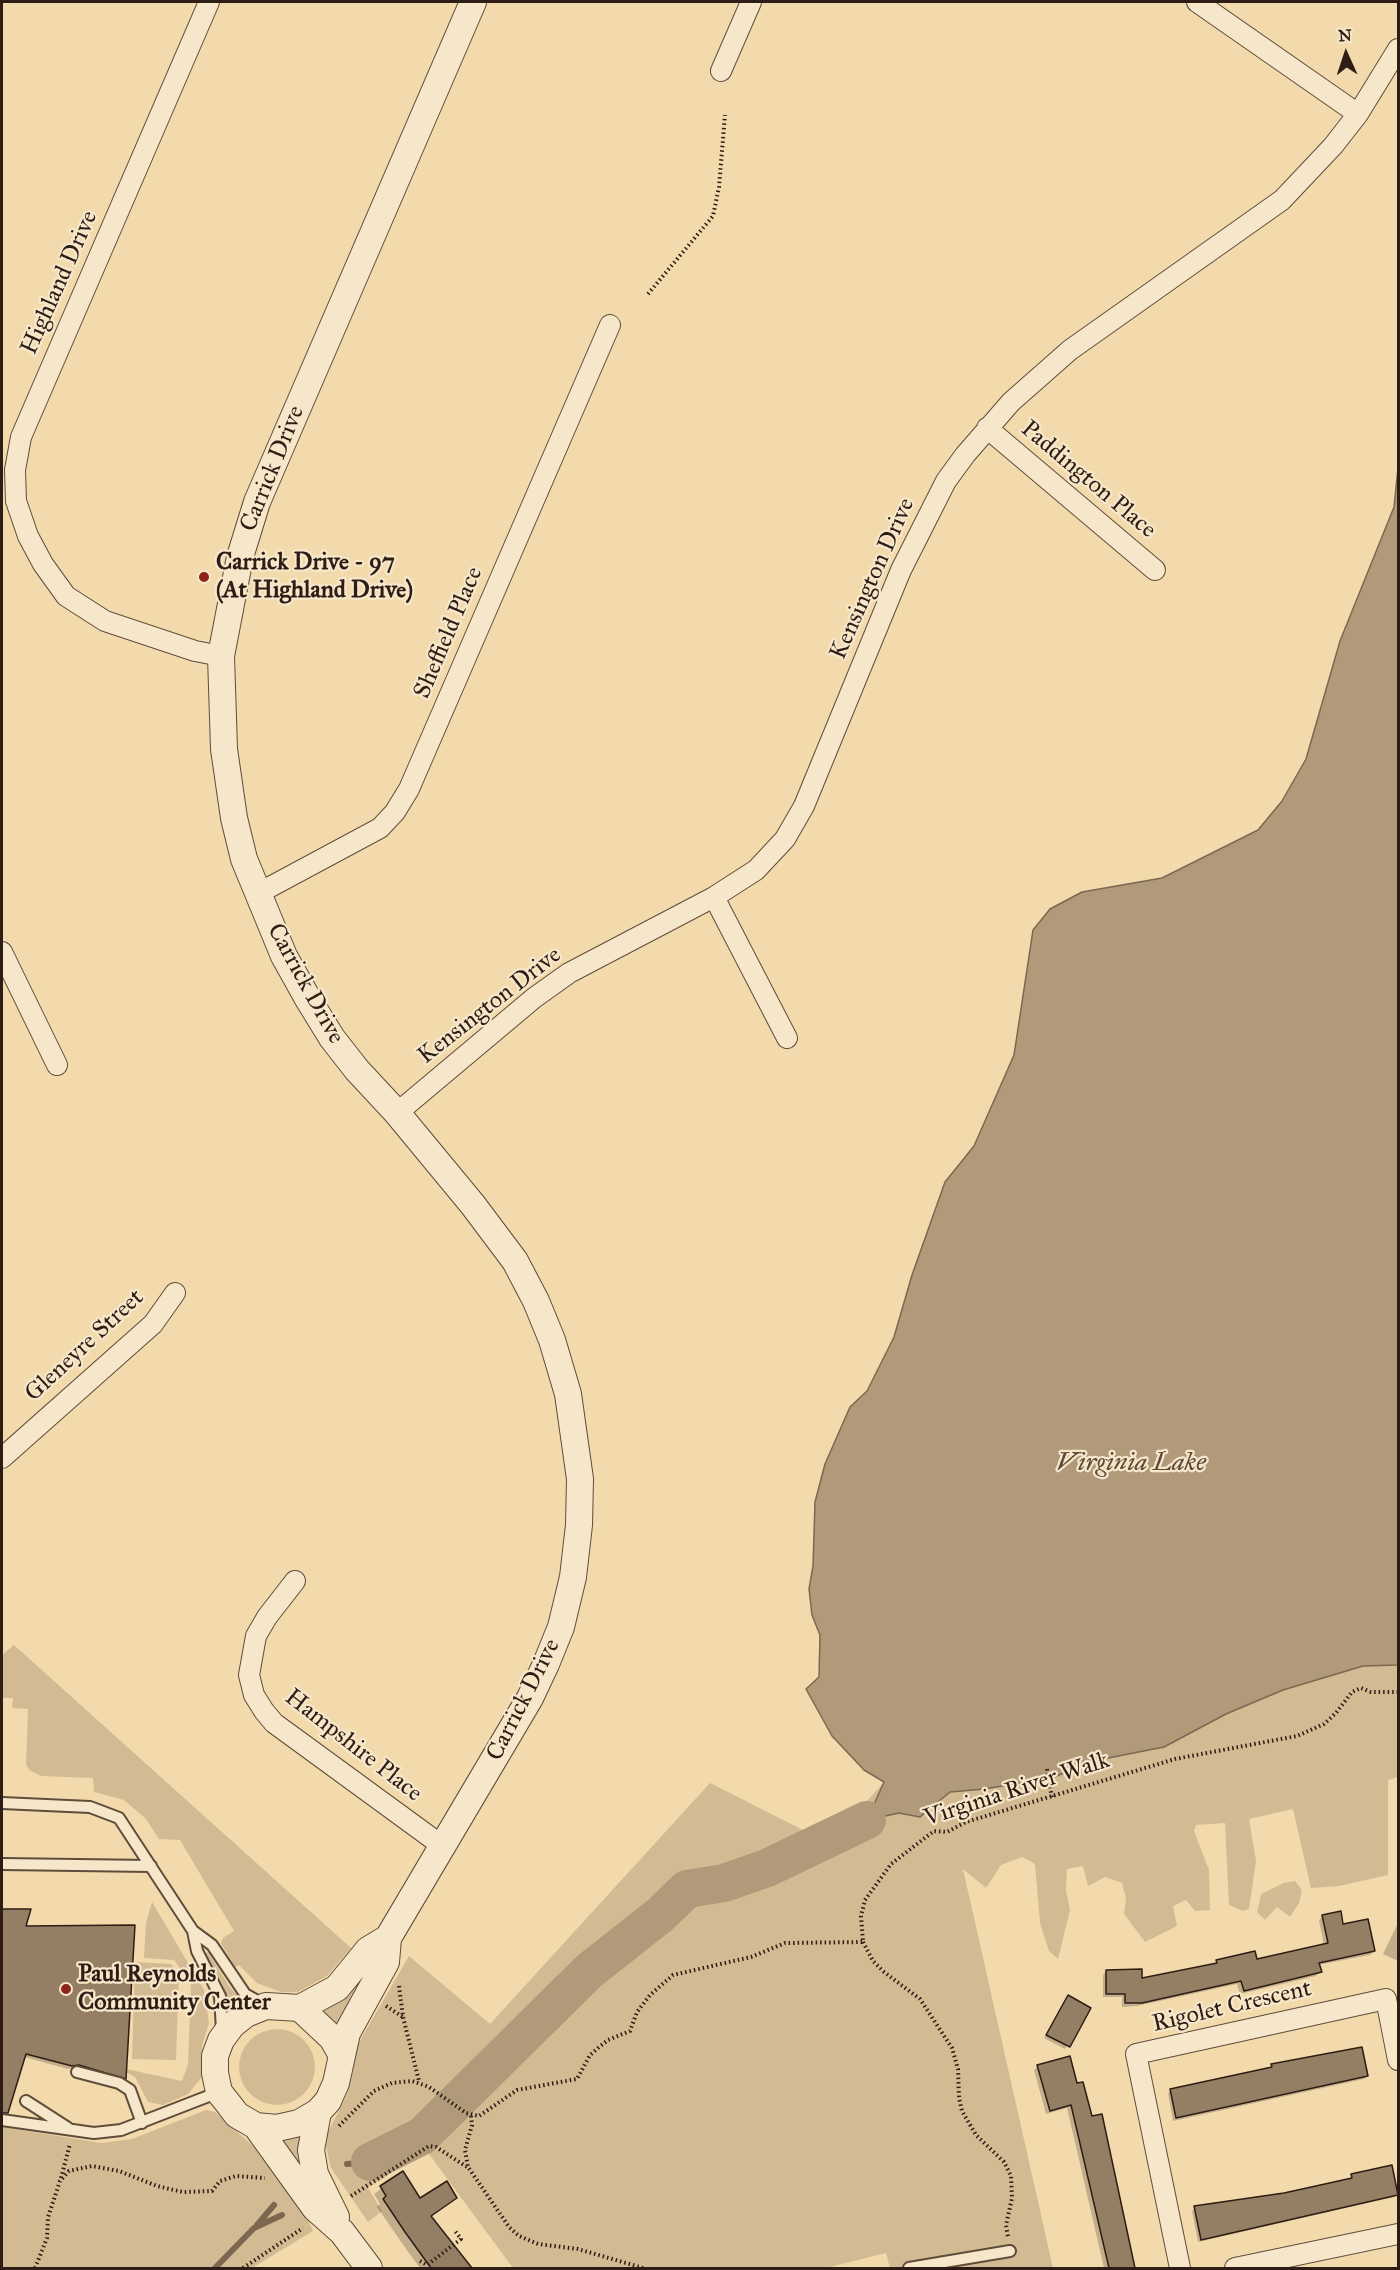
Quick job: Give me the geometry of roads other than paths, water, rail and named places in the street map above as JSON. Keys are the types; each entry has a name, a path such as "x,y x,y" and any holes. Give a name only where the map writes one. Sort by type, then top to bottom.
{"street":[{"name":"Highland Drive","path":"209,2 21,437 15,470 16,501 28,536 43,564 66,596 105,621 195,651 221,656"},
{"name":"Carrick Drive","path":"342,2232 330,2200 315,2174 311,2150 327,2120 328,2101 336,2083 347,2032 386,1962 388,1938 530,1698 561,1627 573,1577 579,1526 580,1479 568,1394 552,1340 537,1301 515,1261 397,1113 357,1070 332,1038 284,956 244,860 228,789 224,749 221,656 240,556 257,502 473,2"},
{"path":"721,71 751,2"},
{"path":"1197,2 1358,114"},
{"name":"Kensington Drive","path":"397,1113 534,998 569,973 714,897 756,870 785,839 804,806 882,611 924,523 946,481 987,428 1034,380 1070,350 1282,200 1334,146 1358,114 1398,49"},
{"name":"Sheffield Place","path":"257,894 380,828 395,812 409,789 610,325"},
{"name":"Paddington Place","path":"987,428 1155,570"},
{"path":"714,897 787,1038"},
{"path":"2,952 57,1065"},
{"name":"Gleneyre Street","path":"5,1448 153,1324 175,1293"},
{"name":"Hampshire Place","path":"295,1581 267,1617 256,1636 249,1675 254,1695 274,1723 441,1845"},
{"name":"Carrick Drive","path":"300,2008 337,1988 368,1950 388,1938"},
{"name":"Rigolet Crescent","path":"1180,2268 1136,2054 1386,1999 1398,2060"},
{"path":"219,2092 215,2073 215,2056 221,2040 232,2025 246,2014 266,2006 300,2008 332,2038 341,2054"},
{"name":"Carrick Drive","path":"219,2092 237,2115 256,2126 315,2208 342,2232 369,2268"},
{"path":"256,2126 276,2128 327,2120"},
{"path":"1236,2268 1398,2234"}],"lane":[{"path":"2,1803 90,1807 119,1818 192,1931 197,1951 220,1996 221,2040"},
{"path":"2,1864 151,1866"},
{"path":"192,1931 212,1945 245,1994 266,2006"},
{"path":"77,2072 119,2083 130,2090 142,2123"},
{"path":"2,2120 73,2131 112,2131 142,2123 219,2092"},
{"path":"26,2101 73,2131"},
{"path":"909,2268 1010,2251"}],"water":[{"name":"Virginia Lake","path":"1398,468 1398,1665 1363,1666 1283,1690 1226,1714 1164,1747 1093,1761 1052,1778 950,1792 920,1817 899,1813 867,1820 884,1782 864,1770 832,1736 806,1689 819,1677 820,1635 812,1615 809,1589 813,1566 815,1502 825,1464 850,1407 867,1391 894,1337 912,1275 945,1182 974,1146 1014,1055 1033,930 1050,909 1082,892 1162,878 1258,830 1282,801 1306,759 1340,641 1394,507"}],"waterway":[{"path":"370,2162 422,2136 589,1971 660,1915 687,1889 724,1883 767,1868 867,1820"},
{"path":"347,2164 370,2162"},
{"path":"257,2225 274,2205"},
{"path":"215,2268 254,2228 282,2215"}],"place":[{"name":"Carrick Drive - 97 (At Highland Drive)","path":"204,577"},
{"name":"Paul Reynolds Community Center","path":"66,1989"}]}
